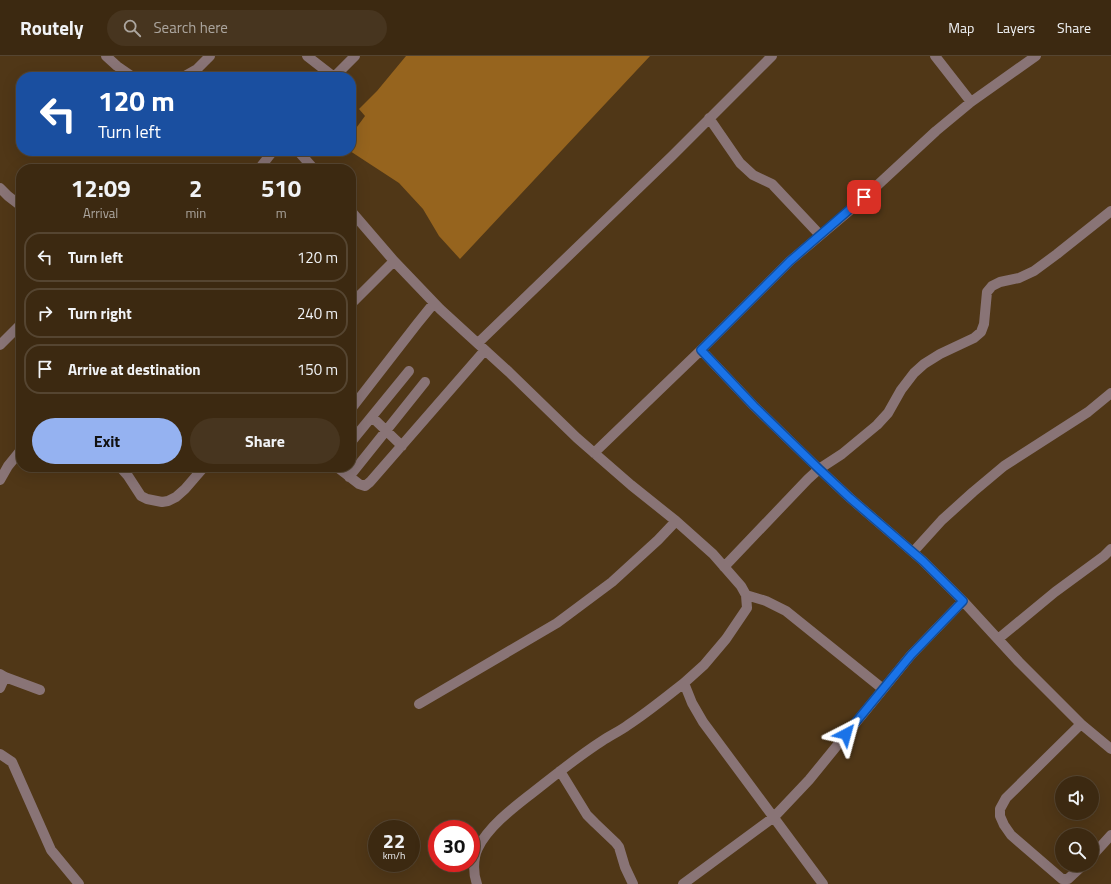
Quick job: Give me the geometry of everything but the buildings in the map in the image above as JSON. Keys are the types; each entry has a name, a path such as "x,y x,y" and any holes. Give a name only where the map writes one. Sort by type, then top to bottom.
{"street":[{"path":"106,56 126,72"},
{"path":"192,72 197,69 210,56"},
{"path":"307,56 328,72"},
{"path":"339,72 355,56"},
{"path":"343,472 359,484 365,486 370,482 402,446 482,346 772,56"},
{"path":"935,56 971,102"},
{"path":"594,452 701,350 790,261 855,206 936,131 971,102 1036,56"},
{"path":"709,118 740,163 754,175 772,184 820,235"},
{"path":"263,164 269,156"},
{"path":"302,156 310,164"},
{"path":"0,188 16,202"},
{"path":"724,567 808,479 819,469 842,454 877,425 888,413 901,390 914,373 924,364 940,354 974,338 981,332 984,324 987,292 992,286 1000,282 1019,278 1034,271 1111,211"},
{"path":"356,218 434,303 482,346 577,438 713,554 741,586 746,595 747,608 726,639 704,665 684,683 627,726 602,741 560,771 519,803 493,827 484,838 478,849 474,862 477,884"},
{"path":"356,299 394,260"},
{"path":"356,403 434,303"},
{"path":"0,345 16,329"},
{"path":"701,350 754,406 819,469 850,498 913,552 963,601 1019,662 1080,724 1111,749"},
{"path":"356,436 409,371"},
{"path":"356,468 425,382"},
{"path":"913,552 947,516 1004,466 1088,412 1111,393"},
{"path":"372,417 402,446"},
{"path":"0,480 16,456"},
{"path":"124,472 141,496 147,499 162,502 176,497 200,472"},
{"path":"349,477 353,472"},
{"path":"419,704 557,623 612,582 658,540 676,521"},
{"path":"998,639 1049,596 1109,556"},
{"path":"746,595 766,601 786,611 883,689"},
{"path":"683,884 774,817 809,780 911,655 963,601"},
{"path":"0,688 3,676 40,690"},
{"path":"684,683 692,703 703,722 823,884"},
{"path":"1076,872 1068,879 1062,879 1011,835 1002,821 1000,816 1000,808 1006,798 1080,724"},
{"path":"0,754 12,762 50,850 79,884"},
{"path":"560,771 587,815 616,843 633,884"},
{"path":"1099,848 1111,835"}],"shaded area":[{"path":"406,56 650,56 460,259 439,236 423,209 399,183 356,155 356,128 365,116 359,109 377,91"}],"route":[{"path":"846,734 911,655 963,601 923,561 819,469 754,406 701,350 790,261 864,197"}]}
